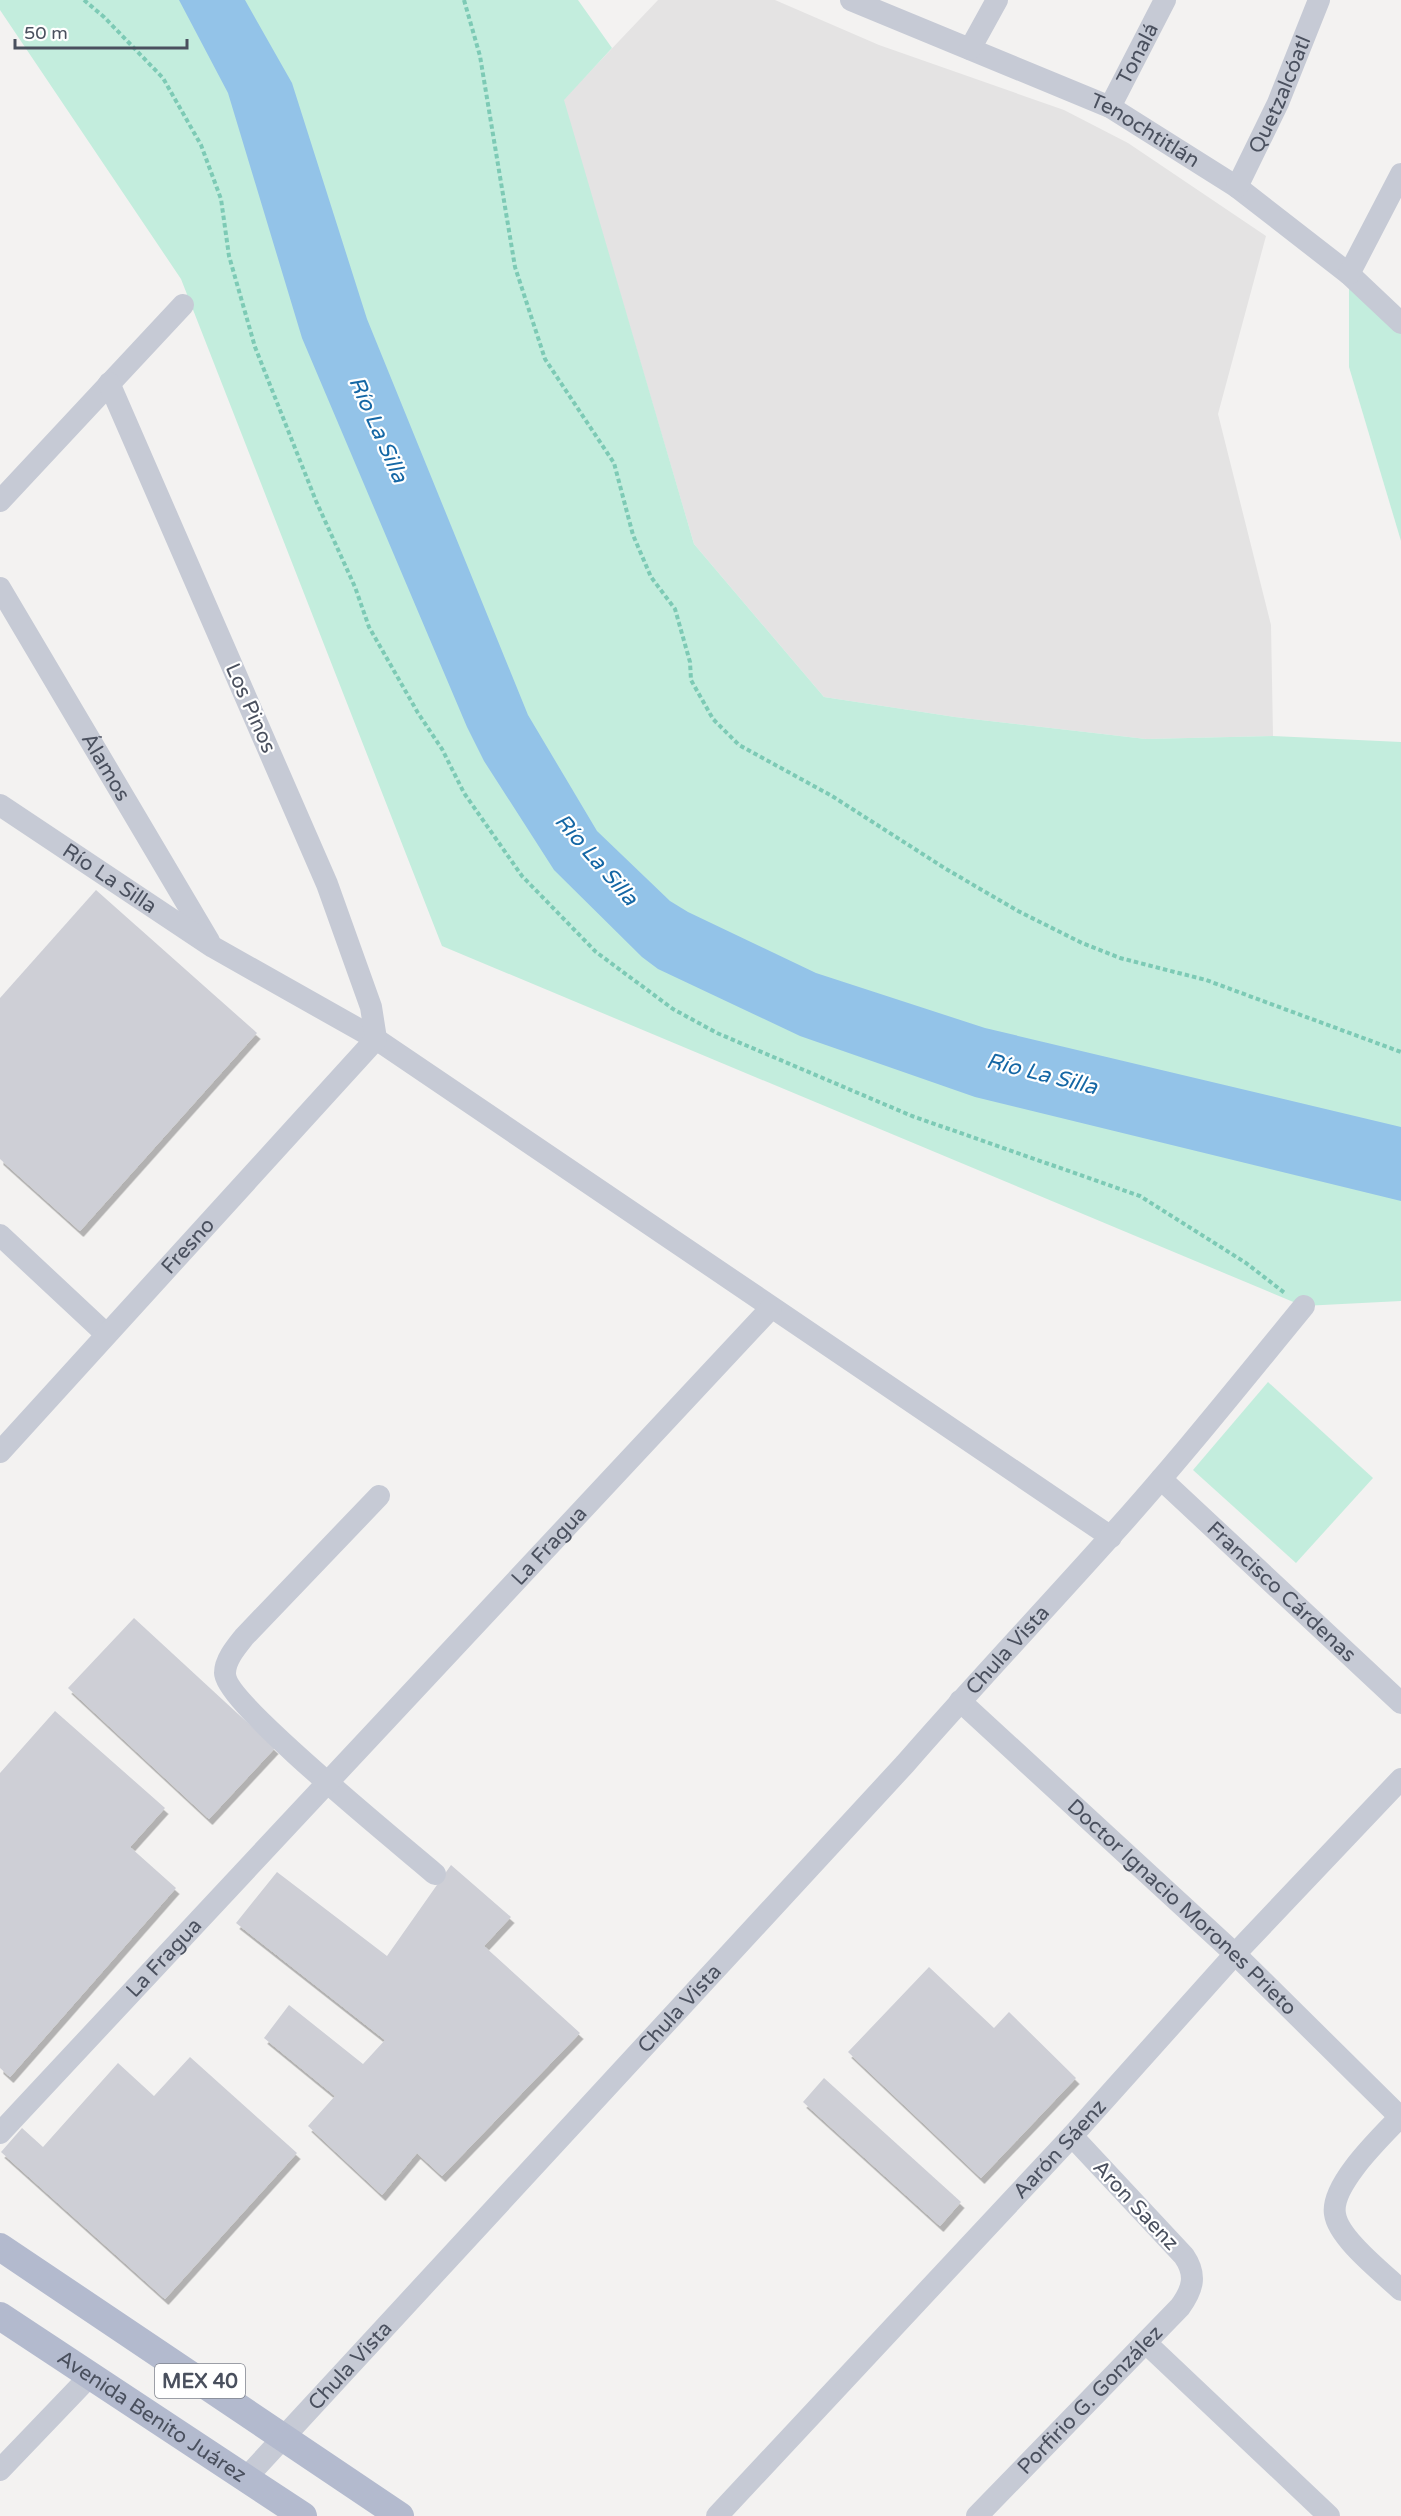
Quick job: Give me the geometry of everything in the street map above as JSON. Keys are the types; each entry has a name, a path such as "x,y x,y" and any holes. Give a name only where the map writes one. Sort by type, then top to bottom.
{"main road":[{"name":"MEX 40","path":"0,2247 400,2516"},
{"name":"Avenida Benito Juárez","path":"0,2316 303,2516"}],"street":[{"name":"Tenochtitlán","path":"851,0 1110,107 1237,187 1349,274 1401,322"},
{"path":"970,49 997,0"},
{"name":"Tonalá","path":"1110,107 1165,0"},
{"name":"Quetzalcóatl","path":"1237,187 1278,103 1319,0"},
{"path":"1349,274 1401,174"},
{"path":"0,501 183,305"},
{"name":"Los Pinos","path":"109,383 327,884 371,1007 376,1040"},
{"name":"Álamos","path":"0,588 213,946"},
{"name":"Río La Silla","path":"0,805 213,946 376,1040 1111,1537"},
{"name":"Fresno","path":"2,1446 221,1212 376,1040"},
{"path":"0,1235 106,1334"},
{"path":"1111,1537 1304,1306"},
{"name":"La Fragua","path":"0,2133 771,1308"},
{"name":"Francisco Cárdenas","path":"1161,1479 1401,1703"},
{"path":"379,1496 244,1637 228,1661 224,1672 226,1682 242,1702 328,1783 435,1874"},
{"name":"Chula Vista","path":"246,2478 905,1764 1111,1537"},
{"name":"Doctor Ignacio Morones Prieto","path":"960,1701 1235,1954 1400,2117"},
{"name":"Aarón Sáenz","path":"717,2516 1072,2136 1235,1954 1401,1779"},
{"path":"1400,2117 1348,2176 1336,2200 1335,2214 1342,2229 1354,2244 1401,2290"},
{"name":"Aron Saenz","path":"1072,2136 1184,2256 1191,2266 1193,2277"},
{"name":"Porfirio G. González","path":"977,2516 1180,2307 1188,2296 1193,2277"},
{"path":"1146,2343 1329,2516"},
{"path":"0,2470 90,2376"}],"path":[{"path":"84,0 104,17 163,78 201,145 221,199 229,256 255,347 316,501 355,587 369,627 418,713 442,749 464,793 522,876 596,952 682,1014 727,1037 912,1116 1140,1196 1246,1263 1304,1306"},
{"path":"464,0 480,56 515,267 545,359 614,464 633,535 651,577 675,609 690,662 691,680 713,719 739,745 832,796 946,869 1018,911 1082,944 1120,958 1206,980 1401,1052"}],"shaded area":[{"path":"658,0 775,0 879,45 1064,110 1128,143 1266,236 1218,414 1271,625 1273,736 1146,739 955,717 824,697 694,544 563,100"}],"green space":[{"path":"0,0 578,0 612,48 564,100 694,544 824,697 955,717 1146,739 1273,736 1401,742 1401,1301 1303,1306 442,946 181,279 0,10"},
{"path":"1349,274 1401,326 1401,541 1349,367"},
{"path":"1268,1382 1373,1478 1296,1563 1193,1470"}],"water":[{"path":"179,0 245,0 292,83 367,319 528,715 597,831 670,901 688,912 816,973 985,1028 1401,1127 1401,1201 975,1097 800,1036 658,969 642,957 554,870 484,761 467,727 302,338 228,93"}],"building":[{"path":"96,890 257,1033 80,1231 0,1159 0,998"},
{"path":"134,1618 275,1748 209,1819 68,1688"},
{"path":"55,1711 165,1808 130,1847 176,1888 10,2077 0,2068 0,1773"},
{"path":"451,1865 511,1917 484,1946 580,2033 442,2176 417,2153 382,2195 308,2126 335,2096 264,2038 289,2005 363,2064 385,2040 236,1923 277,1872 387,1956"},
{"path":"929,1967 994,2028 1009,2012 1076,2078 981,2178 848,2052"},
{"path":"190,2057 297,2153 165,2299 1,2152 22,2128 43,2147 118,2063 154,2096"},
{"path":"824,2078 961,2202 940,2226 803,2102"}]}
